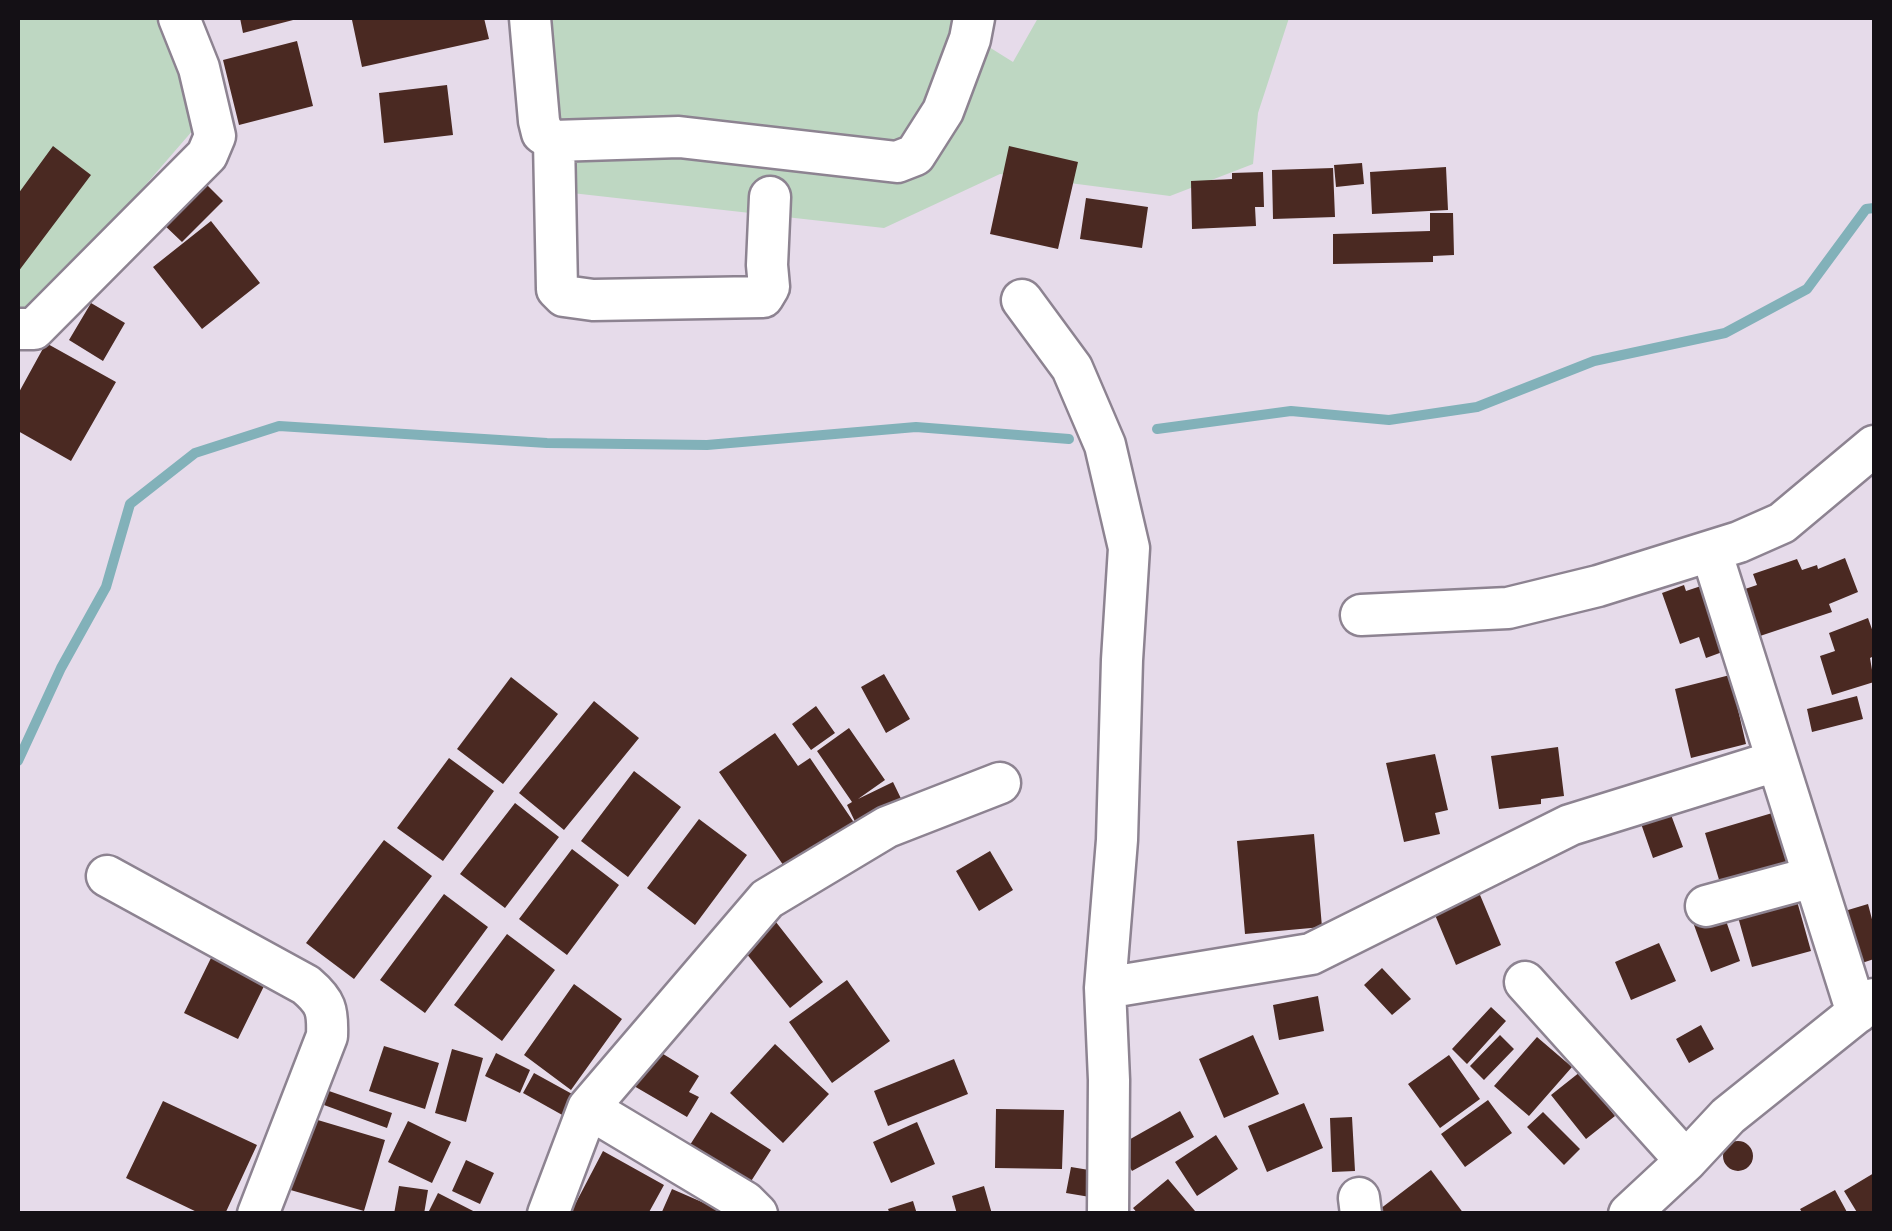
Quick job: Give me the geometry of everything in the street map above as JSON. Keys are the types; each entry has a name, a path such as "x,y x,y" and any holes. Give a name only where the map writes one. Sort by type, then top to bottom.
{"street":[{"path":"18,329 34,329 207,155 216,136 199,68 178,18"},
{"path":"530,18 539,121 542,133 554,141 679,136 897,162 915,155 943,111 970,40 974,18"},
{"path":"554,141 557,289 564,296 594,300 763,296 770,287 770,197"},
{"path":"1022,300 1072,368 1105,445 1129,548 1117,840 1105,988 1108,1214"},
{"path":"1361,615 1508,608 1598,586 1740,542 1782,523 1874,446"},
{"path":"1629,1214 1728,1116 1866,1006 1814,877 1711,551"},
{"path":"1105,988 1311,954 1570,825 1776,761"},
{"path":"548,1214 588,1108 767,899 887,827 1000,784"},
{"path":"107,876 320,996 328,1014 327,1036 258,1214"},
{"path":"1706,906 1814,877"},
{"path":"1526,982 1686,1161"},
{"path":"588,1108 745,1202 758,1214"}],"green space":[{"path":"18,18 167,18 200,122 78,263 18,316"},
{"path":"517,18 966,18 965,32 1013,62 1038,18 1289,18 1258,113 1253,164 1170,196 1000,174 884,228 545,190"}],"building":[{"path":"240,18 297,18 297,19 243,33"},
{"path":"484,18 489,39 362,67 352,20"},
{"path":"297,41 313,106 239,125 223,60"},
{"path":"447,85 453,135 384,143 379,93"},
{"path":"53,146 91,175 18,272 18,194"},
{"path":"1009,146 1078,162 1058,249 990,234"},
{"path":"1362,163 1364,184 1336,187 1334,165"},
{"path":"1446,167 1448,210 1372,214 1370,172"},
{"path":"1333,168 1335,217 1273,219 1272,170"},
{"path":"1263,172 1264,207 1255,207 1256,226 1192,229 1191,181 1232,179 1232,173"},
{"path":"201,179 223,201 182,242 160,221"},
{"path":"1086,198 1148,207 1142,248 1080,239"},
{"path":"1430,213 1453,213 1454,255 1433,256 1433,262 1333,264 1333,234 1430,231"},
{"path":"211,221 260,283 202,329 153,267"},
{"path":"91,303 125,323 103,361 69,340"},
{"path":"46,343 116,382 71,461 18,431 18,394"},
{"path":"1845,558 1858,592 1829,604 1832,612 1760,636 1745,589 1757,585 1753,574 1797,559 1802,570 1817,565 1818,569"},
{"path":"1713,582 1736,647 1706,658 1699,637 1680,644 1662,593 1684,585 1686,591"},
{"path":"1868,618 1874,635 1874,656 1870,658 1874,682 1832,695 1820,656 1835,651 1829,633"},
{"path":"884,674 910,719 886,733 861,687"},
{"path":"1730,675 1746,744 1691,758 1675,689"},
{"path":"511,677 558,714 503,784 457,749"},
{"path":"1857,696 1863,719 1812,732 1807,709"},
{"path":"594,701 639,738 564,830 519,793"},
{"path":"816,706 835,733 811,750 792,724"},
{"path":"849,728 885,780 858,799 893,782 908,813 862,836 847,805 852,802 817,751"},
{"path":"775,733 798,766 810,758 855,824 788,872 719,772"},
{"path":"1558,747 1564,796 1541,799 1541,804 1499,809 1491,756"},
{"path":"1435,754 1448,810 1435,813 1440,834 1404,842 1386,763"},
{"path":"449,758 494,791 443,861 397,828"},
{"path":"634,771 681,807 628,877 581,841"},
{"path":"515,803 559,837 505,908 460,874"},
{"path":"1667,804 1683,847 1653,858 1638,815"},
{"path":"1779,811 1793,862 1720,883 1705,833"},
{"path":"699,819 747,855 695,925 647,888"},
{"path":"1314,834 1322,927 1245,934 1237,841"},
{"path":"384,840 432,876 354,979 306,943"},
{"path":"572,849 619,885 567,955 519,919"},
{"path":"990,851 1013,890 979,911 956,871"},
{"path":"1475,883 1501,945 1456,965 1430,903"},
{"path":"444,894 488,927 425,1013 380,980"},
{"path":"1797,901 1811,951 1752,967 1738,917"},
{"path":"1868,904 1874,927 1874,959 1853,966 1838,913"},
{"path":"1724,915 1740,961 1711,972 1694,925"},
{"path":"772,917 823,982 790,1008 738,943"},
{"path":"507,934 555,970 502,1041 454,1005"},
{"path":"1659,943 1676,981 1631,1000 1615,962"},
{"path":"211,958 265,984 238,1039 184,1013"},
{"path":"1382,968 1411,999 1392,1015 1364,985"},
{"path":"847,980 890,1041 832,1083 789,1022"},
{"path":"574,984 622,1019 571,1090 524,1055"},
{"path":"1318,996 1324,1031 1279,1040 1273,1005"},
{"path":"1491,1007 1506,1021 1467,1064 1452,1049"},
{"path":"1701,1025 1714,1049 1689,1063 1676,1039"},
{"path":"1253,1035 1279,1094 1224,1118 1199,1059"},
{"path":"1500,1035 1514,1049 1484,1080 1470,1066"},
{"path":"1537,1037 1572,1067 1529,1116 1494,1086"},
{"path":"775,1044 829,1094 783,1143 730,1093"},
{"path":"384,1046 439,1063 425,1109 369,1091"},
{"path":"452,1049 483,1058 466,1122 435,1113"},
{"path":"655,1049 699,1076 689,1092 699,1097 687,1117 634,1086"},
{"path":"496,1053 530,1070 520,1093 485,1076"},
{"path":"1449,1055 1480,1099 1440,1128 1408,1084"},
{"path":"954,1059 968,1094 888,1126 874,1091"},
{"path":"1580,1072 1615,1116 1586,1139 1551,1095"},
{"path":"534,1073 583,1100 573,1121 523,1093"},
{"path":"329,1091 392,1113 387,1128 324,1105"},
{"path":"1488,1100 1512,1133 1465,1167 1441,1134"},
{"path":"163,1101 257,1145 225,1214 201,1214 126,1178"},
{"path":"1304,1103 1323,1148 1267,1172 1248,1126"},
{"path":"996,1109 1064,1110 1062,1169 995,1168"},
{"path":"1180,1111 1194,1137 1132,1171 1118,1146"},
{"path":"711,1112 771,1150 741,1197 681,1159"},
{"path":"1543,1112 1580,1149 1564,1165 1527,1127"},
{"path":"1352,1117 1355,1171 1332,1172 1330,1118"},
{"path":"311,1118 385,1140 364,1211 280,1187"},
{"path":"408,1121 451,1142 432,1183 388,1162"},
{"path":"917,1122 935,1164 891,1183 873,1142"},
{"path":"1216,1135 1238,1169 1197,1196 1175,1162"},
{"path":"1738,1141 1749,1145 1753,1156 1749,1167 1738,1171 1727,1167 1723,1156 1727,1145"},
{"path":"603,1151 664,1185 648,1214 570,1214"},
{"path":"466,1160 494,1173 480,1204 452,1191"},
{"path":"1071,1167 1095,1171 1090,1197 1066,1193"},
{"path":"1431,1170 1464,1214 1383,1214 1380,1209"},
{"path":"1874,1173 1874,1214 1858,1214 1844,1191"},
{"path":"1168,1179 1195,1211 1138,1214 1133,1208"},
{"path":"399,1186 428,1190 424,1214 394,1214"},
{"path":"984,1186 992,1214 957,1214 952,1196"},
{"path":"672,1189 718,1209 715,1214 661,1214"},
{"path":"1835,1190 1848,1214 1803,1214 1800,1209"},
{"path":"438,1193 479,1214 429,1211"},
{"path":"913,1201 917,1214 890,1214 888,1209"}],"waterway":[{"path":"1157,429 1291,411 1389,420 1477,407 1594,361 1725,333 1807,289 1866,209 1874,208"},
{"path":"18,761 61,668 106,587 130,504 195,453 279,426 547,443 707,445 916,427 1069,439"}]}
